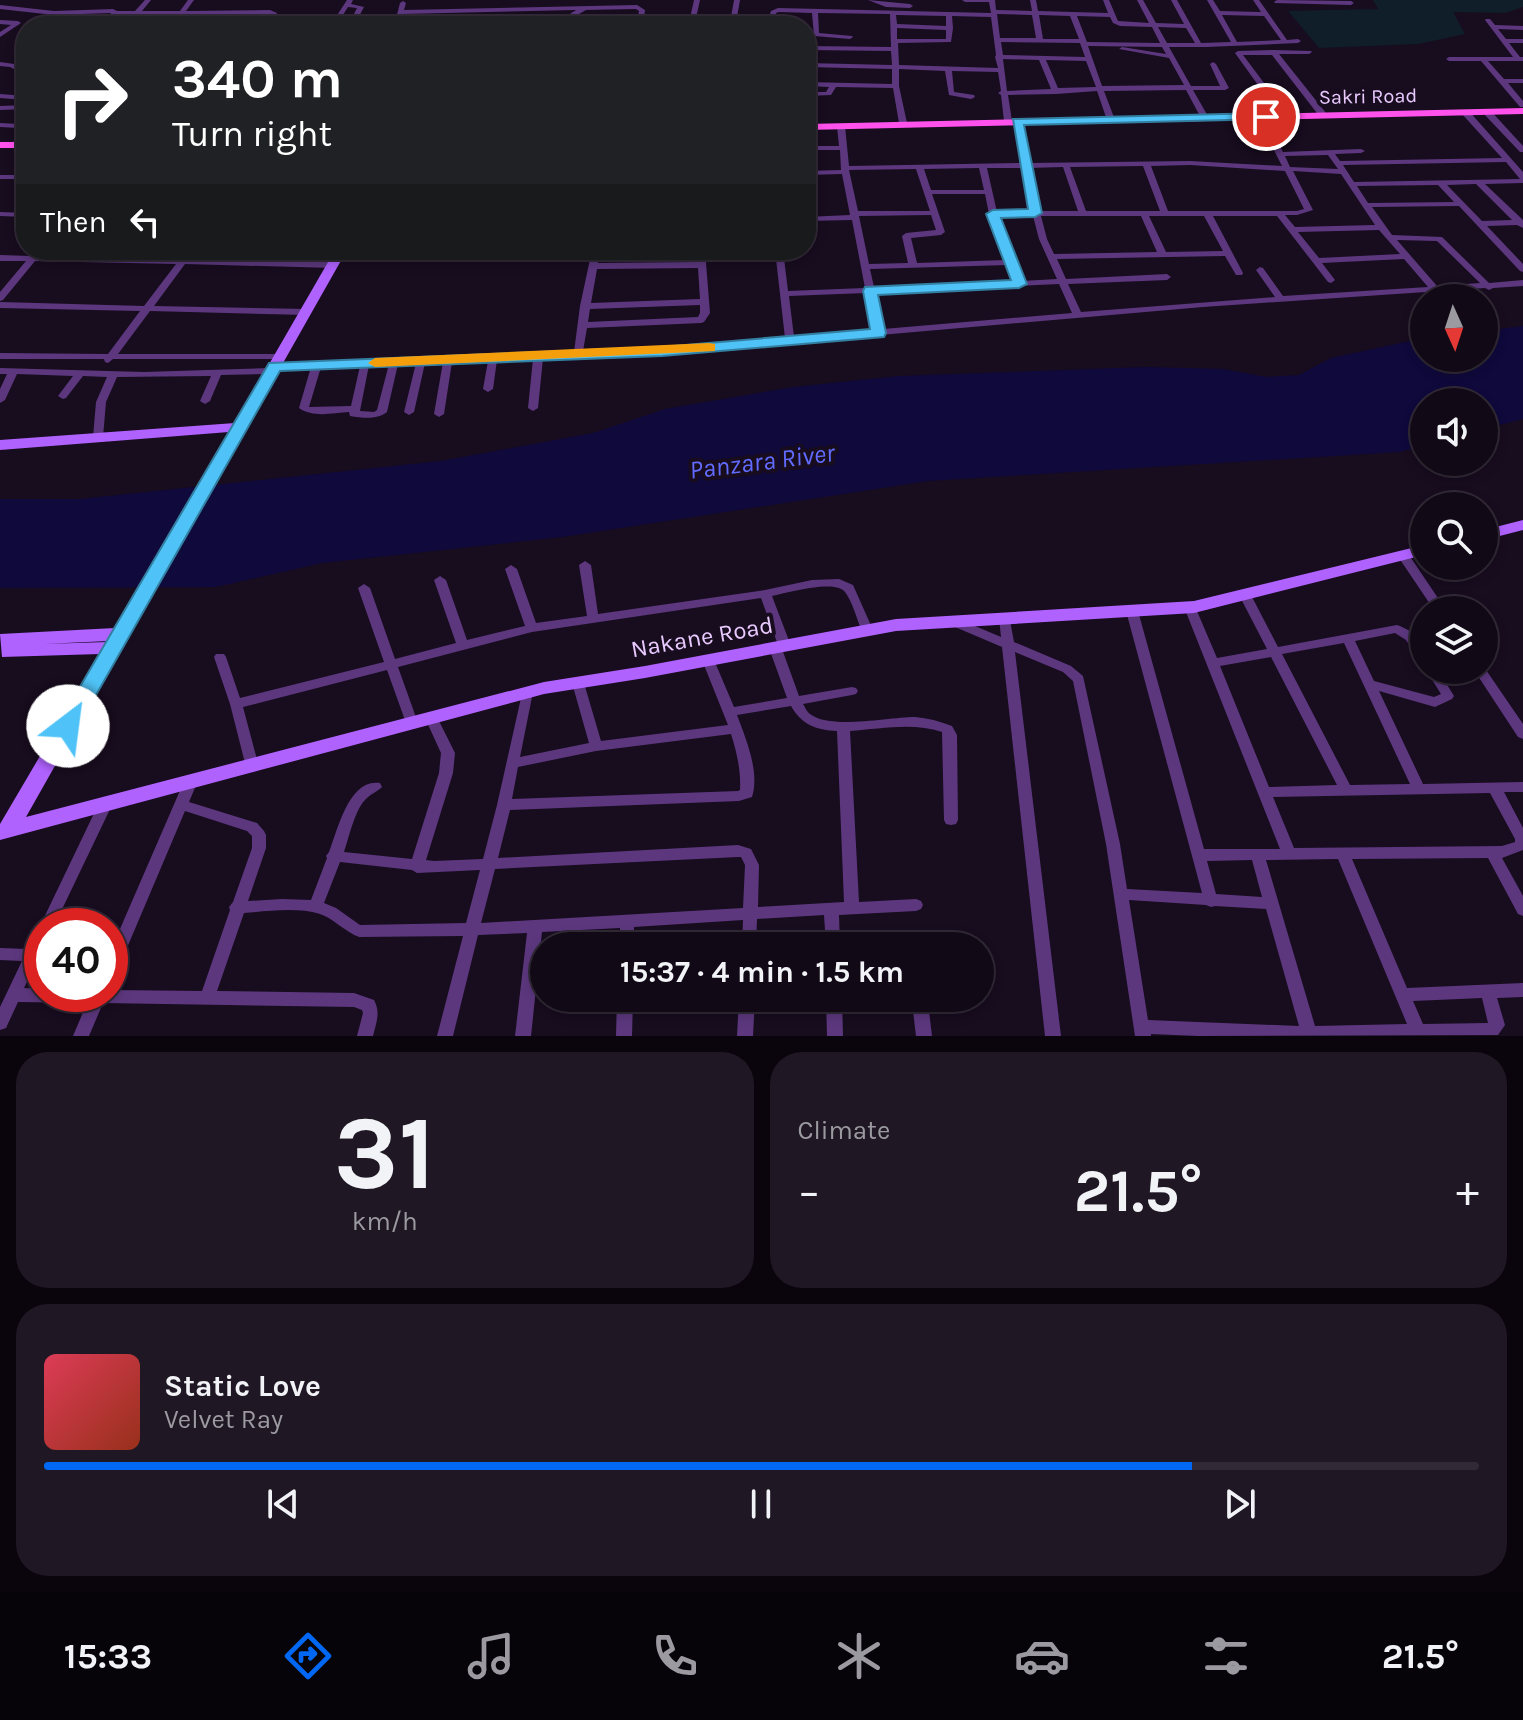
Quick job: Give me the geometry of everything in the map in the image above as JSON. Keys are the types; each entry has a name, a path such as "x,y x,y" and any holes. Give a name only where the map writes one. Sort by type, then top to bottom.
{"main road":[{"name":"Sakri Road","path":"816,125 1523,111"},
{"name":"Sakri Road","path":"816,125 878,124"}],"street":[{"path":"233,12 243,0"},
{"path":"486,16 489,0"},
{"path":"827,11 828,0"},
{"path":"871,0 886,5 910,6"},
{"path":"965,0 992,0 1002,93 1013,121 1035,213 1078,316"},
{"path":"1033,0 1040,41"},
{"path":"1106,0 1115,22 1120,24 1188,26"},
{"path":"1140,0 1205,118"},
{"path":"1174,0 1199,45"},
{"path":"1210,0 1234,42"},
{"path":"1256,0 1285,41"},
{"path":"348,2 361,7 356,16"},
{"path":"1277,2 1351,3"},
{"path":"137,13 146,3 189,3"},
{"path":"179,16 189,3"},
{"path":"401,16 403,3"},
{"path":"570,16 588,4"},
{"path":"402,12 588,4 633,7 642,10 641,16"},
{"path":"0,7 54,13 108,10 115,13 272,12 272,16"},
{"path":"774,16 775,10 1112,15"},
{"path":"815,11 815,16"},
{"path":"112,16 115,13"},
{"path":"893,13 896,86 903,123"},
{"path":"1217,13 1266,14"},
{"path":"816,48 949,41 949,14"},
{"path":"1073,14 1111,120"},
{"path":"1520,59 1490,24 1523,28"},
{"path":"894,26 950,28"},
{"path":"816,35 850,34 850,48"},
{"path":"996,40 1111,45 1298,41"},
{"path":"1504,41 1523,41"},
{"path":"1111,45 1132,52 1169,56"},
{"path":"1279,108 1237,56 1243,52 1309,52"},
{"path":"1274,52 1323,115"},
{"path":"998,57 1089,59"},
{"path":"1042,58 1056,92"},
{"path":"1449,59 1520,59"},
{"path":"1483,59 1523,105"},
{"path":"1002,93 1099,91 1126,87 1227,87 1213,64"},
{"path":"816,65 999,70"},
{"path":"948,69 951,94 971,97"},
{"path":"1502,81 1523,81"},
{"path":"816,84 896,86"},
{"path":"816,94 829,94 833,85"},
{"path":"1486,111 1523,150"},
{"path":"1465,112 1523,179"},
{"path":"993,214 1279,213 1309,210 1261,117"},
{"path":"841,126 846,170 879,333"},
{"path":"816,148 843,148"},
{"path":"1280,154 1361,151"},
{"path":"1330,152 1381,227 1431,284"},
{"path":"1337,163 1506,160"},
{"path":"816,172 919,167 1210,163 1343,172"},
{"path":"1146,164 1165,213"},
{"path":"1066,166 1083,213"},
{"path":"913,264 905,238 939,234 919,167"},
{"path":"983,167 993,214 1019,284"},
{"path":"1352,184 1523,179"},
{"path":"1478,182 1522,223"},
{"path":"1441,183 1523,269"},
{"path":"927,192 987,192"},
{"path":"1366,205 1461,204"},
{"path":"816,218 935,213"},
{"path":"1144,213 1163,255"},
{"path":"1207,213 1239,273"},
{"path":"1279,213 1331,280"},
{"path":"1480,224 1522,223"},
{"path":"1293,230 1381,227"},
{"path":"1389,237 1439,239 1486,284"},
{"path":"1051,257 1229,253"},
{"path":"1317,261 1405,256"},
{"path":"0,298 31,260"},
{"path":"108,260 333,265"},
{"path":"4,831 336,260"},
{"path":"578,355 594,260"},
{"path":"582,325 695,322 705,317 702,260"},
{"path":"780,260 790,341"},
{"path":"98,373 183,262"},
{"path":"865,267 1010,262"},
{"path":"592,266 702,265"},
{"path":"1260,270 1280,298"},
{"path":"784,294 1167,277"},
{"path":"1498,286 1523,283"},
{"path":"0,356 317,365 578,355 790,341 1410,289"},
{"path":"585,306 704,302"},
{"path":"0,305 307,312"},
{"path":"533,408 538,356"},
{"path":"488,389 493,358"},
{"path":"439,414 448,360"},
{"path":"409,412 421,361"},
{"path":"365,363 353,409 354,414 375,415 382,412 394,362"},
{"path":"0,371 217,373 276,365"},
{"path":"317,365 304,408 311,411 353,409"},
{"path":"0,400 13,372"},
{"path":"63,396 80,373"},
{"path":"205,401 217,373"},
{"path":"98,437 101,402 113,374"},
{"path":"0,445 98,437 234,435"},
{"path":"0,453 234,435"},
{"path":"1498,531 1523,525"},
{"name":"Nakane Road","path":"4,831 527,692 867,630 952,621 1190,607 1410,553"},
{"path":"1403,555 1431,596"},
{"path":"585,565 593,619"},
{"path":"511,569 532,628"},
{"path":"440,580 463,645"},
{"path":"236,704 532,628 765,594 812,584 839,583 849,588 867,630"},
{"path":"364,588 391,664 421,721 448,753 446,773 417,867"},
{"path":"765,594 795,700 804,717 813,723 843,725 930,722 947,729 950,735 951,820"},
{"path":"1245,595 1346,790"},
{"path":"1190,607 1289,854"},
{"path":"1132,611 1211,901"},
{"path":"1005,618 1053,1036"},
{"path":"952,621 1067,669 1079,679 1120,894 1142,1031 1309,1034 1496,1028 1488,992"},
{"path":"1213,663 1275,654 1397,629 1410,637"},
{"path":"0,640 120,636"},
{"path":"0,651 120,636"},
{"path":"1348,639 1419,789"},
{"path":"220,657 252,767"},
{"path":"504,805 744,795 748,789 735,729 708,660"},
{"path":"578,683 596,746"},
{"path":"1369,684 1435,702 1448,696 1441,684"},
{"path":"1489,684 1523,734"},
{"path":"730,712 852,691"},
{"path":"445,1036 504,805 527,692"},
{"path":"843,725 852,907"},
{"path":"513,763 596,746 735,729"},
{"path":"128,928 190,783"},
{"path":"315,908 355,803 363,793 375,787"},
{"path":"1198,855 1492,852 1516,849 1522,845 1522,839 1494,787"},
{"path":"1264,792 1523,787"},
{"path":"56,908 105,805"},
{"path":"182,805 252,827 259,835 259,848 236,907 208,996"},
{"path":"333,856 417,867 738,851 746,853 752,865 749,932"},
{"path":"1492,852 1523,910"},
{"path":"1342,853 1418,1031"},
{"path":"1257,854 1309,1034"},
{"path":"1120,894 1271,903"},
{"path":"236,907 326,910 345,925 359,931 472,932 750,912 916,905"},
{"path":"831,908 832,932"},
{"path":"627,920 627,932"},
{"path":"523,1036 535,927"},
{"path":"0,954 24,955"},
{"path":"0,1023 24,974"},
{"path":"1402,995 1523,990"},
{"path":"14,995 24,995"},
{"path":"128,995 354,1000 369,1005 371,1013 365,1036"},
{"path":"81,1036 91,1012"},
{"path":"624,1036 625,1012"},
{"path":"745,1036 746,1012"},
{"path":"834,1012 835,1036"},
{"path":"921,1012 924,1036"}],"shaded area":[{"path":"1373,0 1523,0 1523,7 1505,13 1453,12 1465,34 1419,44 1319,48 1288,11 1378,9"}],"water":[{"name":"Panzara River","path":"1523,326 1523,419 1498,425 1498,388 1410,388 1410,449 1399,452 928,481 562,537 322,563 216,587 0,588 0,499 80,499 441,461 593,433 665,409 793,387 899,376 1146,367 1223,369 1267,377 1299,375 1331,358 1410,341 1410,372 1498,372 1498,329"}],"slow traffic":[{"path":"375,363 709,348"}],"route":[{"path":"68,726 274,366 662,351 879,333 870,291 1019,284 993,214 1035,213 1017,121 1266,117"}]}
